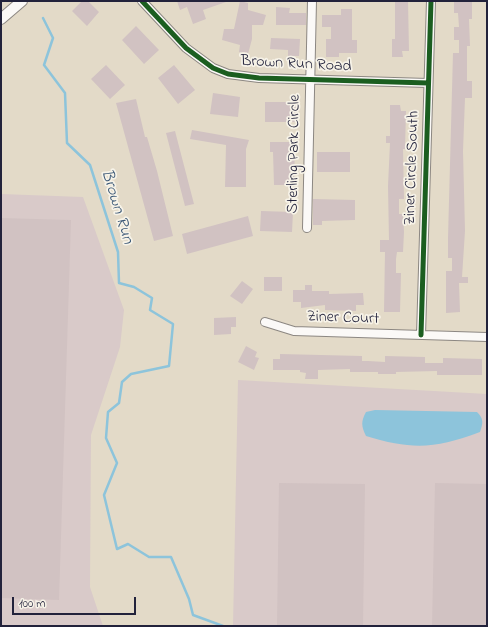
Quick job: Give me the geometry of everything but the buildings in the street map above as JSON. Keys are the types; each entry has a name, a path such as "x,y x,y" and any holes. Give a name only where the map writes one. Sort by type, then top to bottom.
{"street":[{"path":"1,19 22,1"},
{"name":"Brown Run Road","path":"142,1 186,48 213,68 245,77 428,83"},
{"name":"Sterling Park Circle","path":"307,228 312,1"},
{"name":"Ziner Circle South","path":"421,335 431,1"},
{"name":"Ziner Court","path":"265,322 294,331 487,337"}],"shaded area":[{"path":"1,194 83,197 124,310 120,347 91,435 90,587 103,626 1,626"},
{"path":"238,380 487,394 487,626 233,626"}],"water":[{"path":"375,410 477,412 482,419 482,424 480,432 450,442 423,446 397,444 366,436 362,426 363,418 366,412"}],"waterway":[{"name":"Brown Run","path":"43,18 53,38 44,65 65,93 67,143 90,165 118,252 119,283 134,287 152,298 150,310 173,324 169,366 131,374 122,382 119,403 108,412 106,438 117,463 104,495 117,549 128,544 149,557 171,557 189,599 193,615 223,626"}],"cycle path":[{"path":"142,1 186,48 213,68 228,74 259,78 428,83"},
{"path":"421,335 431,1"}]}
